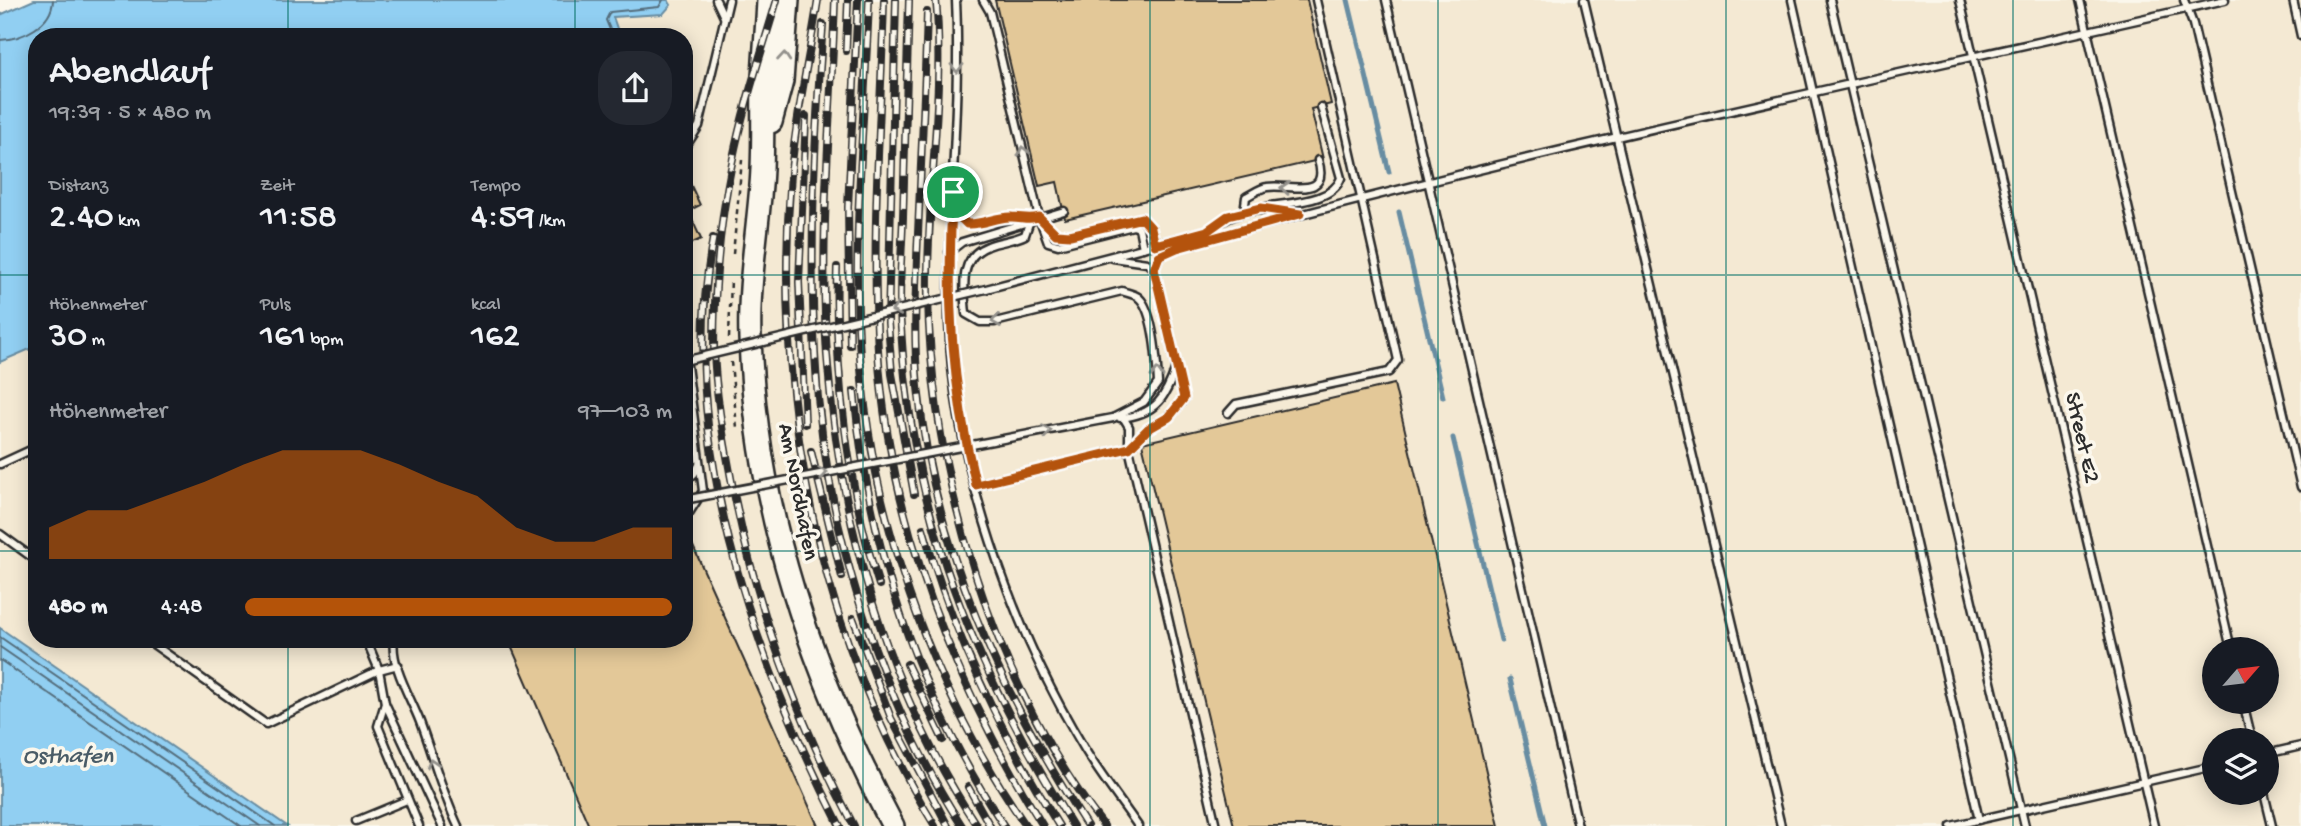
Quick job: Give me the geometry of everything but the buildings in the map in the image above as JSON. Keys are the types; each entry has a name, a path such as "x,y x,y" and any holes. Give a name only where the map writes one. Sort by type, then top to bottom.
{"main road":[{"name":"Am Nordhafen","path":"768,0 763,78 764,147 750,335 755,415 769,499 787,578 817,666 852,750 893,826"},
{"name":"Am Nordhafen","path":"764,147 782,81 788,0"}],"lane":[{"path":"716,0 725,19"},
{"path":"693,135 699,126 729,0"},
{"path":"956,0 957,106 949,253 949,326 960,420 976,485 1011,599 1045,675 1084,747 1138,826"},
{"path":"983,0 989,12 1039,217 1048,242 1058,245 1133,226 1139,228 1143,248"},
{"path":"1228,413 1236,404 1389,372 1398,360 1316,0"},
{"path":"1387,0 1578,826"},
{"path":"1584,0 1781,826"},
{"path":"1792,0 1979,820"},
{"path":"1830,0 2025,826"},
{"name":"Street E2","path":"1960,0 2154,826"},
{"path":"2080,0 2228,637"},
{"path":"2184,0 2196,38 2301,487"},
{"path":"976,485 1129,448 1148,429 1169,417 1184,398 1154,269 1159,256 1177,248 1300,214 1616,138 2225,0"},
{"path":"2292,0 2301,36"},
{"path":"693,358 1080,266 1207,231 1228,216 1327,195 1337,188 1341,178 1321,107"},
{"path":"1244,212 1245,197 1266,187 1304,190 1317,183 1322,171 1318,160"},
{"path":"953,192 960,217 967,224 982,225 1009,216 1030,220"},
{"path":"1261,208 1300,214"},
{"path":"949,253 962,242 1063,211"},
{"path":"1039,217 1056,234 1070,235 1142,218 1151,228 1155,245"},
{"path":"1030,220 1025,235 1012,242 986,246 969,261 962,279 966,314 980,322 995,322 1122,291 1139,297 1146,310 1156,351 1158,383 1144,402 1113,418"},
{"path":"1107,258 1132,259 1147,263 1154,269"},
{"path":"693,498 1113,418 1138,416 1167,395 1177,366"},
{"path":"1123,418 1129,427 1129,448 1216,826"},
{"path":"693,426 703,491 693,507"},
{"path":"0,464 28,451"},
{"path":"693,475 700,463"},
{"path":"0,534 28,554"},
{"path":"159,648 266,724 379,670 398,665"},
{"path":"370,648 379,670 385,703 442,826"},
{"path":"395,648 398,665 421,725 439,786 458,826"},
{"path":"385,703 378,726 419,826"},
{"path":"2279,751 2301,746"},
{"path":"1951,826 2202,769"},
{"path":"356,821 407,800"},
{"path":"2267,805 2272,826"}],"shaded area":[{"path":"668,0 2301,0 2301,826 287,826 29,648 693,648 693,28 616,28 612,17 663,14 671,5"},
{"path":"28,350 28,647 0,628 0,362"}],"water":[{"path":"34,0 668,0 671,5 663,14 613,17 617,28 28,28 28,350 0,362 0,15"},
{"name":"Osthafen","path":"0,628 287,826 0,826"}],"waterway":[{"path":"1348,0 1389,172"},
{"path":"1399,212 1443,397"},
{"path":"1453,438 1501,640"},
{"path":"1510,679 1545,826"}],"railway":[{"path":"777,0 741,122 728,185 715,301 716,380 740,524 764,613 813,743 854,826"},
{"path":"818,0 799,108 791,173 787,258 789,343 797,428 812,512 832,594 860,674 894,752 935,826"},
{"path":"835,0 824,267 827,355 843,479 855,540 892,660 916,717 977,826"},
{"path":"846,51 848,0"},
{"path":"850,345 848,207 858,0"},
{"path":"869,0 857,256 859,340 875,468 890,532 933,655 960,715 991,772 1026,826"},
{"path":"884,0 876,219 876,306 885,414 896,476 911,538 954,657 981,715 1043,826"},
{"path":"896,0 888,323 892,374 914,494"},
{"path":"909,0 900,314 907,397 918,463 934,527 978,648 1005,707 1073,826"},
{"path":"936,0 937,110 928,296 932,364 941,434 956,505 976,575 1000,643 1030,708 1065,770 1104,826"},
{"path":"927,12 915,329 916,368 926,447 939,505 976,617 1026,723 1087,826"},
{"path":"823,24 815,147 813,271 815,354 829,476 842,538 879,660 903,718 931,774 962,826"},
{"path":"805,424 799,282 806,116"},
{"path":"713,238 704,313 705,389 713,465 729,541 777,688 807,759 840,826"},
{"path":"837,267 838,346 845,428 859,509 879,585"},
{"path":"854,391 871,507 902,618 946,724 1004,826"},
{"path":"811,451 842,577"},
{"path":"923,528 949,606 980,682 1017,755 1059,826"},
{"path":"853,618 891,718 948,826"},
{"path":"907,664 943,740"},
{"path":"968,787 990,826"}],"route":[{"path":"953,192 960,217 967,224 982,225 1009,216 1030,220 1039,217 1056,234 1070,235 1142,218 1151,228 1155,245 1207,231 1228,216 1261,208 1300,214 1177,248 1159,256 1154,269 1184,398 1169,417 1148,429 1129,448 976,485 960,420 949,326 949,253 953,192"}]}
